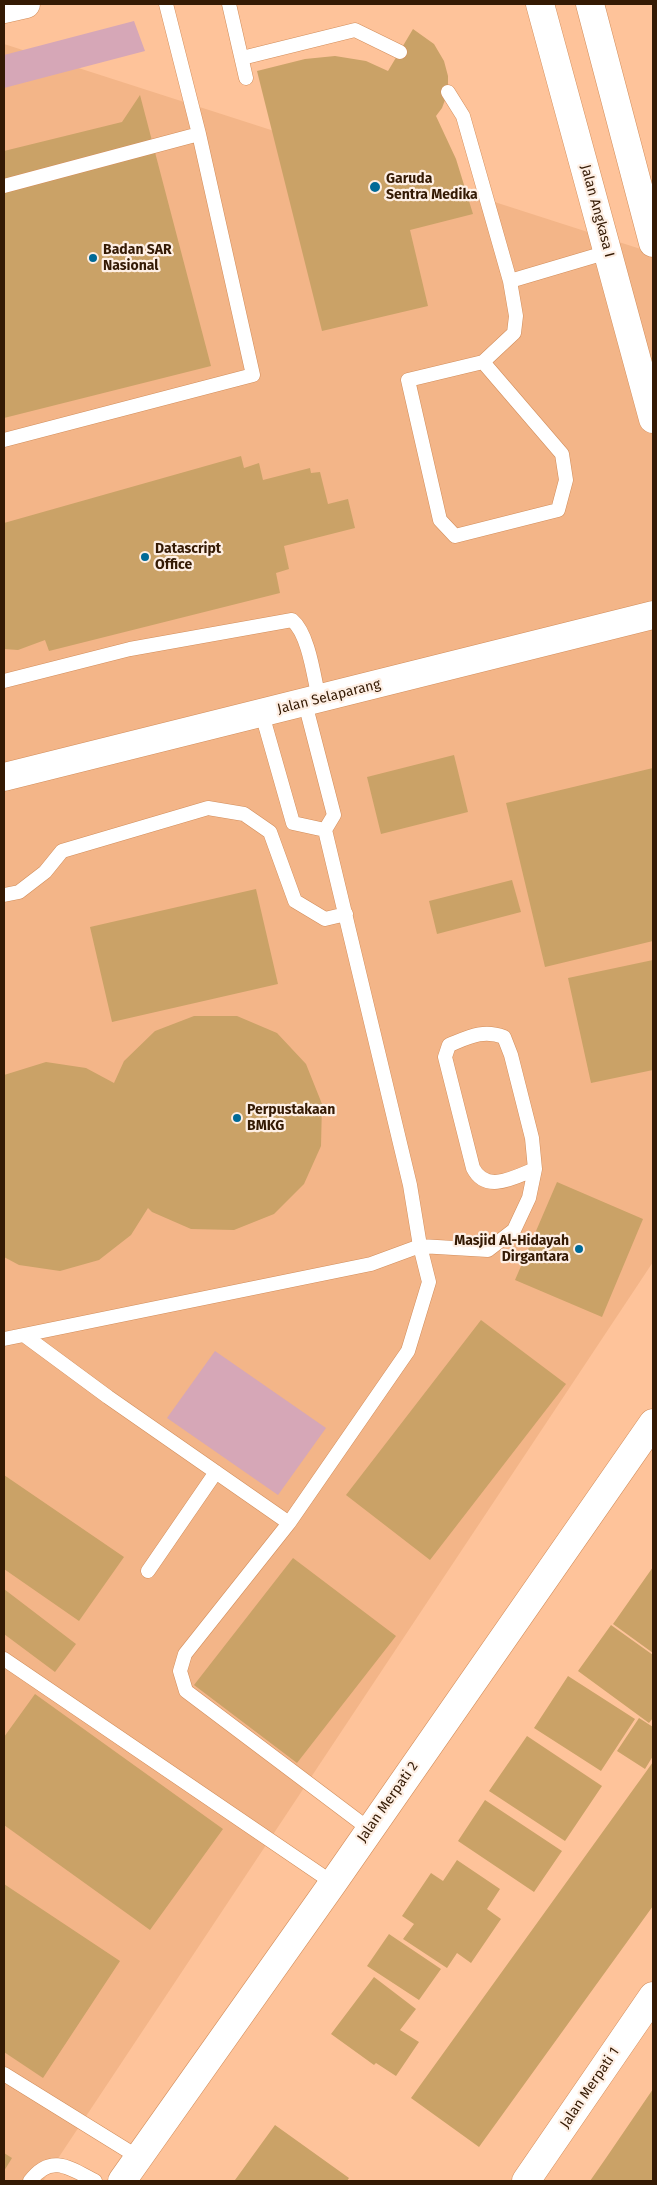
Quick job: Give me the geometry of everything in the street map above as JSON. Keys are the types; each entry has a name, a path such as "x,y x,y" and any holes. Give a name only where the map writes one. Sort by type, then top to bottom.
{"street":[{"path":"4,10 26,4"},
{"name":"Jalan Angkasa I","path":"540,4 653,419"},
{"path":"590,4 652,230"},
{"name":"Jalan Selaparang","path":"4,777 653,615"},
{"name":"Jalan Merpati 2","path":"122,2181 333,1883 653,1423"},
{"name":"Jalan Merpati 1","path":"526,2181 653,1996"}],"lane":[{"path":"4,440 253,375 199,134 166,4"},
{"path":"229,4 246,78"},
{"path":"242,58 355,30 400,52"},
{"path":"448,92 463,116 510,281 516,316 514,333 483,362 408,380 440,520 455,536 558,510 566,480 562,454 483,362"},
{"path":"4,186 199,134"},
{"path":"510,281 608,252"},
{"path":"4,681 130,649 292,620 298,625 307,648 312,701 334,815 325,830 410,1185 420,1246 429,1282 408,1351 289,1523 185,1654 180,1671 186,1691 369,1829"},
{"path":"262,714 293,823 325,830"},
{"path":"4,895 19,892 45,872 62,851 208,808 244,814 270,832 295,901 324,919 346,914"},
{"path":"4,1339 371,1264 420,1246 488,1250 514,1230 529,1198 535,1169 532,1138 511,1055 504,1037 490,1031 474,1034 449,1045 445,1057 472,1168 477,1177 490,1182 505,1182 535,1169"},
{"path":"24,1335 108,1397 289,1523"},
{"path":"148,1571 216,1472"},
{"path":"4,1659 333,1883"},
{"path":"4,2074 138,2157"},
{"path":"30,2181 37,2172 50,2165 66,2166 95,2181"}],"shaded area":[{"path":"134,21 145,51 4,88 4,55"},
{"path":"4,44 653,253 653,1262 43,2181 4,2181"},
{"path":"215,1351 326,1428 278,1495 167,1418"}],"building":[{"name":"Garuda Sentra Medika","path":"413,29 434,44 444,61 448,76 448,92 442,108 436,116 456,159 473,214 410,230 428,306 322,331 257,71 305,59 335,56 366,61 388,71"},
{"name":"Badan SAR Nasional","path":"140,95 211,366 4,418 4,151 122,122"},
{"name":"Datascript Office","path":"241,456 244,468 259,463 263,480 310,468 311,473 320,472 328,504 348,499 355,528 284,546 289,569 276,573 280,593 49,651 45,640 18,650 4,649 4,523"},
{"path":"454,755 468,812 381,834 367,777"},
{"path":"653,768 653,941 545,967 506,803"},
{"path":"512,880 521,912 437,934 429,901"},
{"path":"256,889 278,984 112,1022 90,927"},
{"path":"653,960 653,1070 591,1083 568,978"},
{"path":"194,1016 237,1016 277,1033 306,1064 322,1104 321,1146 304,1184 274,1214 234,1230 191,1229 152,1212 148,1208 131,1235 99,1260 60,1271 19,1265 4,1257 4,1075 46,1062 86,1068 114,1083 124,1061 155,1031"},
{"name":"Masjid Al-Hidayah Dirgantara","path":"557,1182 643,1219 602,1317 515,1280"},
{"path":"481,1320 566,1384 430,1560 346,1495"},
{"path":"4,1475 124,1557 79,1621 4,1569"},
{"path":"293,1558 396,1636 297,1763 194,1685"},
{"path":"653,1567 653,1653 613,1624"},
{"path":"4,1589 76,1644 55,1672 4,1634"},
{"path":"611,1625 653,1655 653,1718 649,1723 578,1671"},
{"path":"568,1676 635,1719 601,1771 534,1728"},
{"path":"35,1694 223,1829 150,1930 4,1825 4,1737"},
{"path":"639,1718 653,1727 653,1756 645,1769 617,1751"},
{"path":"527,1736 602,1786 565,1841 489,1791"},
{"path":"653,1762 653,1906 479,2147 411,2098"},
{"path":"485,1800 562,1851 534,1892 458,1841"},
{"path":"457,1860 500,1889 487,1909 501,1919 471,1963 457,1953 447,1968 403,1939 414,1924 402,1916 431,1873 443,1881"},
{"path":"4,1884 120,1961 43,2078 4,2052"},
{"path":"389,1934 441,1969 419,2000 367,1966"},
{"path":"374,1977 416,2009 400,2030 419,2042 396,2076 376,2063 374,2065 331,2034"},
{"path":"653,2089 653,2181 590,2181 606,2158"},
{"path":"275,2125 349,2178 347,2181 235,2180"},
{"path":"4,2153 12,2158 4,2171"}],"place":[{"name":"Garuda Sentra Medika","path":"375,187"},
{"name":"Badan SAR Nasional","path":"93,258"},
{"name":"Datascript Office","path":"145,557"},
{"name":"Perpustakaan BMKG","path":"237,1118"},
{"name":"Masjid Al-Hidayah Dirgantara","path":"579,1249"}]}
